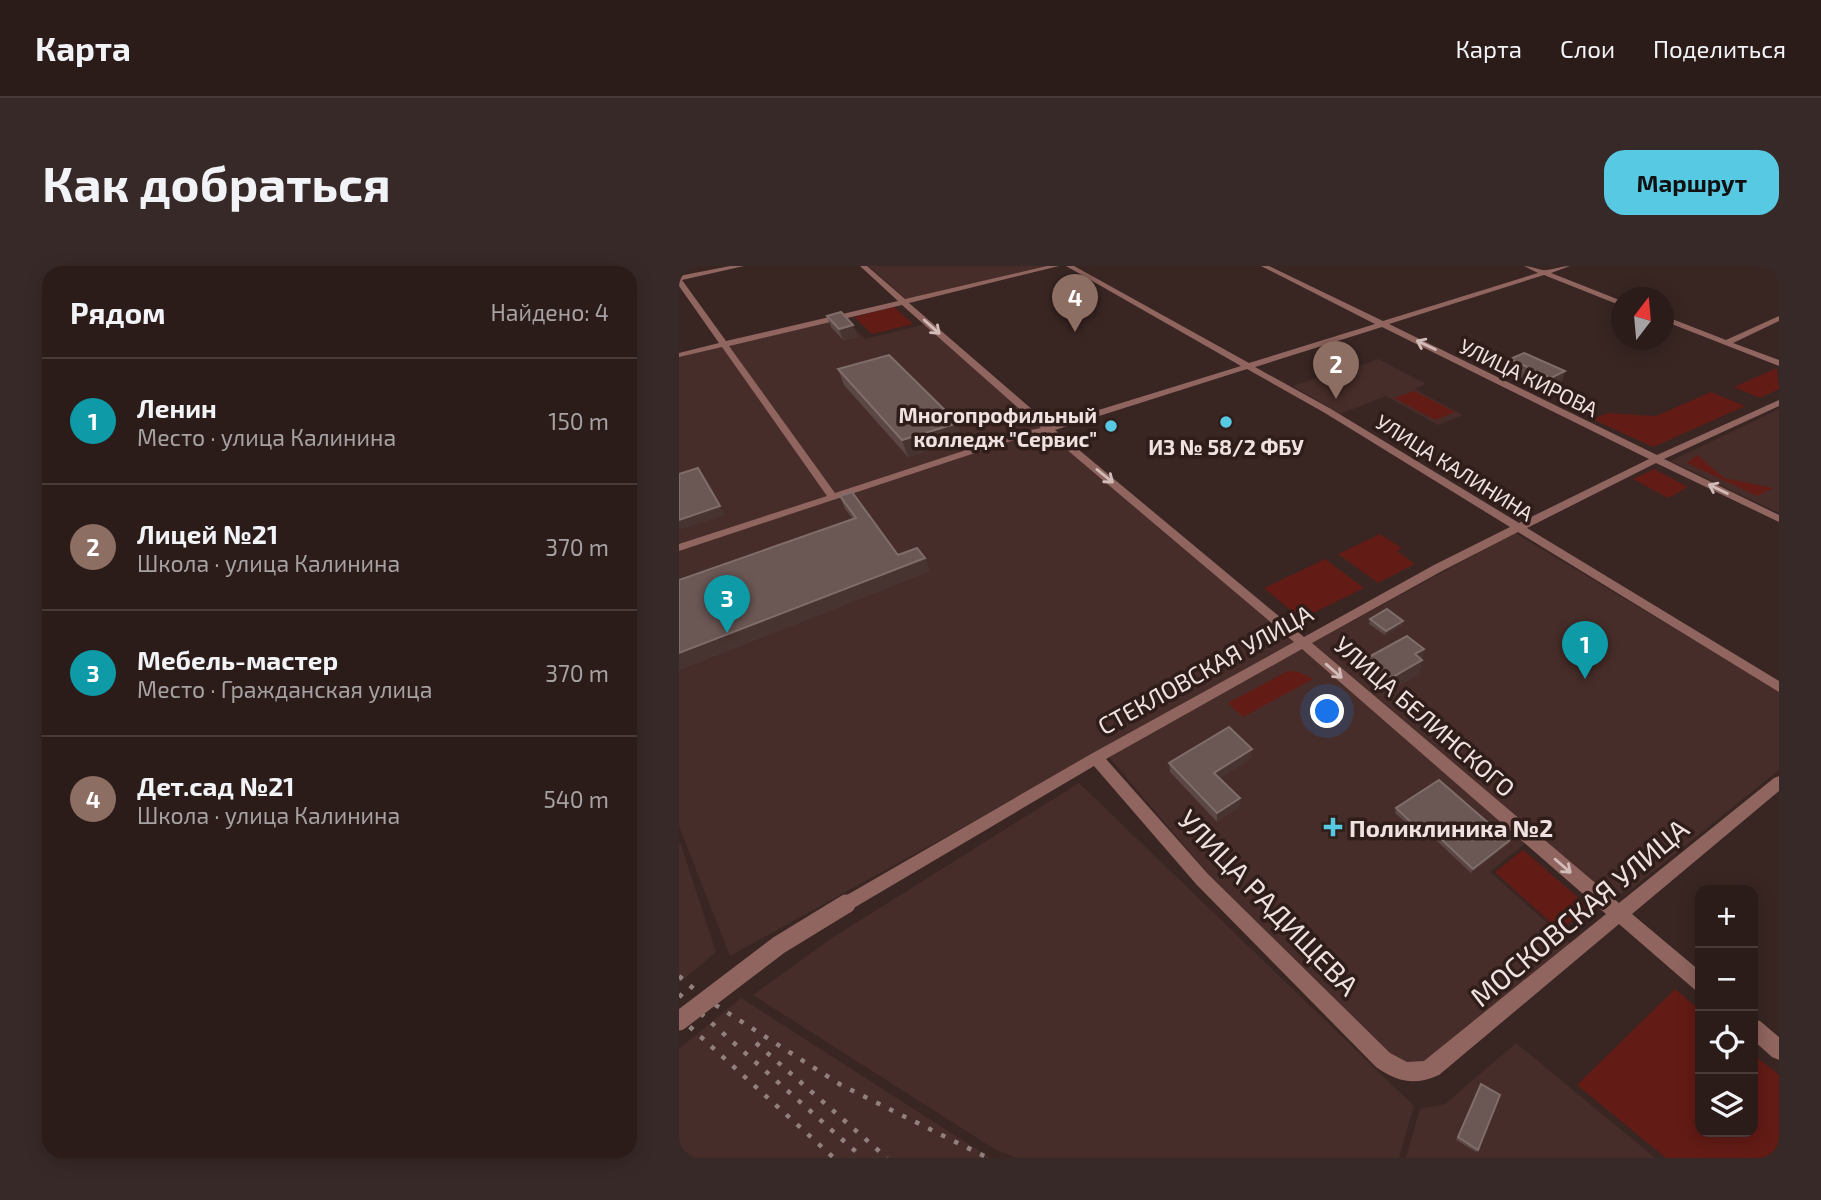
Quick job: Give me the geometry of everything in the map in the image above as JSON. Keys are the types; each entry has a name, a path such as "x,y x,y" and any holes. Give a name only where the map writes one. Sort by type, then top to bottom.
{"street":[{"path":"741,266 679,280 833,497"},
{"name":"УЛИЦА БЕЛИНСКОГО","path":"863,266 1048,429 1202,555 1301,643 1695,979"},
{"path":"679,355 1056,266"},
{"name":"УЛИЦА КАЛИНИНА","path":"1069,266 1249,366 1779,687"},
{"name":"УЛИЦА КИРОВА","path":"1264,266 1779,519"},
{"path":"1527,266 1611,299"},
{"path":"679,548 1024,434 1048,429 1567,266"},
{"path":"1728,342 1779,318"},
{"path":"1674,323 1779,363"},
{"name":"СТЕКЛОВСКАЯ УЛИЦА","path":"679,1021 779,945 1096,758 1301,643 1516,528 1656,459 1779,403"},
{"name":"УЛИЦА РАДИЩЕВА","path":"1096,758 1202,878 1383,1060 1396,1069 1410,1073"},
{"name":"МОСКОВСКАЯ УЛИЦА","path":"1410,1073 1423,1073 1432,1068 1779,782"},
{"path":"1758,1032 1779,1050"}],"shaded area":[{"path":"869,266 1050,266 906,299"},
{"path":"894,307 913,324 872,334 854,317"},
{"path":"844,317 865,339 926,324 1296,643 730,956 679,826 679,355"},
{"path":"1332,358 1352,369 1378,359 1426,384 1414,389 1463,415 1438,425 1386,396 1340,414 1293,386 1322,376 1315,371 1321,368 1315,364"},
{"path":"1777,368 1779,389 1760,398 1734,387"},
{"path":"1414,391 1455,412 1435,420 1394,398"},
{"path":"1711,392 1745,406 1653,447 1592,419 1608,413 1656,416"},
{"path":"1779,409 1779,513 1671,461"},
{"path":"1697,455 1724,478 1773,488 1757,496 1687,463"},
{"path":"1654,469 1688,487 1668,498 1633,479"},
{"path":"1515,533 1779,691 1779,770 1630,890 1611,897 1312,643"},
{"path":"1380,534 1402,548 1397,551 1415,564 1378,583 1338,554"},
{"path":"1325,559 1364,588 1301,619 1264,588"},
{"path":"1303,647 1527,842 1490,872 1572,945 1419,1066 1390,1057 1207,872 1108,756"},
{"path":"1288,671 1299,672 1313,679 1243,717 1228,703"},
{"path":"1079,783 1414,1106 1399,1158 1017,1158 996,1150 753,995 832,938"},
{"path":"679,843 716,952 679,983"},
{"path":"1523,850 1588,906 1560,931 1495,872"},
{"path":"1675,989 1695,1006 1695,1137 1758,1137 1758,1058 1779,1075 1779,1158 1666,1158 1577,1085"},
{"path":"741,998 990,1158 679,1158 679,1049"},
{"path":"1516,1043 1655,1158 1406,1158 1420,1109 1445,1104"}],"building":[{"path":"841,312 853,325 839,329 827,316"},
{"path":"1524,353 1565,371 1551,378 1510,359"},
{"path":"889,355 958,423 902,440 838,369"},
{"path":"698,468 720,506 679,520 679,474"},
{"path":"852,492 898,555 917,548 925,558 679,653 679,580 856,518 840,496"},
{"path":"1387,609 1403,621 1386,631 1370,619"},
{"path":"1407,636 1424,649 1415,654 1422,660 1391,678 1367,658"},
{"path":"1229,727 1252,749 1214,773 1240,798 1217,813 1169,763"},
{"path":"1439,780 1509,841 1473,869 1424,823 1417,828 1396,808"},
{"path":"1481,1084 1500,1095 1478,1150 1458,1137"}],"railway":[{"path":"679,976 703,997"},
{"path":"679,994 863,1158"},
{"path":"703,997 841,1085 988,1158"},
{"path":"703,997 711,1004"},
{"path":"679,1017 834,1158"},
{"path":"756,1043 887,1158"}],"place":[{"name":"Дет.сад №21","path":"1075,332"},
{"name":"Лицей №21","path":"1336,399"},
{"name":"ИЗ № 58/2 ФБУ","path":"1226,422"},
{"name":"Многопрофильный колледж \"Сервис\"","path":"1111,426"},
{"name":"Мебель-мастер","path":"727,633"},
{"name":"Ленин","path":"1585,679"},
{"name":"Поликлиника №2","path":"1333,827"}]}
